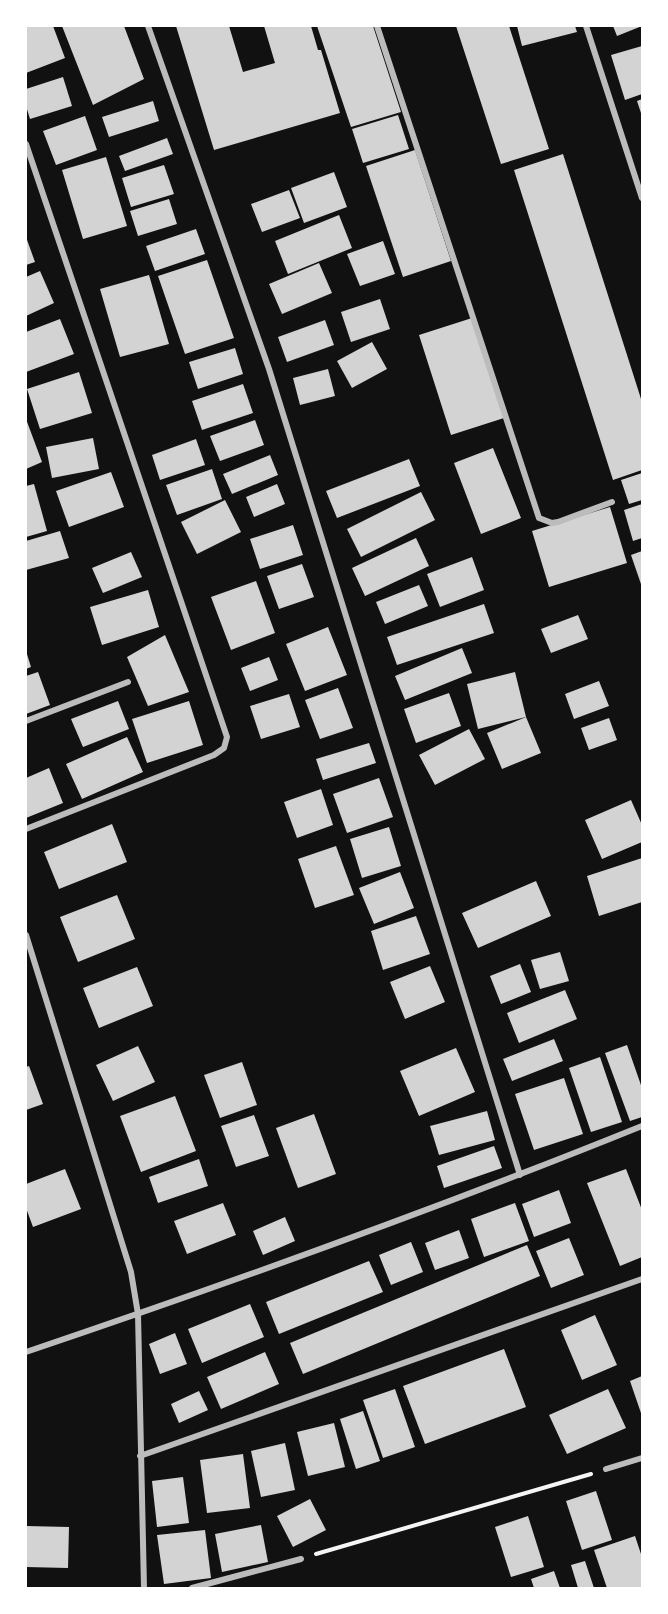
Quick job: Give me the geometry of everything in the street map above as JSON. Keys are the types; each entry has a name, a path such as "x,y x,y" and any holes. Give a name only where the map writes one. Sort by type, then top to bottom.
{"street":[{"path":"148,26 269,369 520,1175"},
{"path":"377,26 539,518 552,523 558,522 612,502"},
{"path":"586,26 642,198"},
{"path":"26,144 227,737 224,748 214,755 26,830"},
{"path":"26,721 128,682"},
{"path":"26,935 131,1272 138,1314 144,1588"},
{"path":"26,1352 138,1314 520,1175 642,1126"},
{"path":"140,1456 642,1279"},
{"path":"606,1469 642,1458"},
{"path":"192,1588 301,1559"}],"path":[{"path":"301,1559 606,1469"}],"building":[{"path":"26,26 53,26 65,58 26,73"},
{"path":"62,26 124,26 144,79 93,105"},
{"path":"176,26 229,26 243,72 275,63 264,26 311,26 318,50 321,50 340,113 214,150"},
{"path":"317,26 373,26 401,112 351,127"},
{"path":"456,26 509,26 549,149 501,164"},
{"path":"517,26 575,26 577,32 522,46"},
{"path":"613,26 642,26 617,36"},
{"path":"642,46 642,94 625,100 611,55"},
{"path":"63,77 72,106 30,119 26,106 26,89"},
{"path":"642,99 642,116 637,101"},
{"path":"153,101 159,121 109,137 102,117"},
{"path":"398,115 409,149 363,163 352,129"},
{"path":"85,116 97,150 56,165 43,131"},
{"path":"167,138 173,154 125,171 119,156"},
{"path":"415,150 451,261 403,277 366,166"},
{"path":"563,154 642,402 642,470 613,480 514,170"},
{"path":"106,157 127,226 83,239 62,170"},
{"path":"164,165 174,194 131,207 122,178"},
{"path":"334,172 347,207 304,223 291,188"},
{"path":"289,190 300,218 262,232 251,204"},
{"path":"169,199 177,224 138,236 130,211"},
{"path":"339,215 352,248 288,274 275,241"},
{"path":"196,229 205,254 155,271 146,246"},
{"path":"26,237 35,262 26,265"},
{"path":"383,241 395,274 360,286 347,254"},
{"path":"207,260 234,338 185,354 158,276"},
{"path":"319,263 332,293 282,314 269,284"},
{"path":"40,271 54,303 26,316 26,277"},
{"path":"149,275 169,344 120,357 100,289"},
{"path":"380,299 390,329 351,342 341,312"},
{"path":"472,318 504,418 451,435 419,335"},
{"path":"60,319 74,354 26,372 26,332"},
{"path":"325,320 334,345 287,362 278,337"},
{"path":"372,342 387,369 352,388 337,361"},
{"path":"235,348 243,374 198,389 189,362"},
{"path":"328,369 335,396 300,405 293,378"},
{"path":"79,372 92,413 40,429 27,389"},
{"path":"243,384 253,413 202,430 192,401"},
{"path":"26,419 42,462 26,469"},
{"path":"255,420 264,445 220,461 210,436"},
{"path":"93,438 99,469 52,478 46,447"},
{"path":"196,439 205,465 160,480 152,455"},
{"path":"493,448 521,518 481,534 454,463"},
{"path":"270,455 278,475 232,494 223,474"},
{"path":"409,459 420,486 337,518 326,491"},
{"path":"212,469 222,499 177,515 166,485"},
{"path":"111,472 124,507 69,527 56,491"},
{"path":"642,473 642,500 629,504 621,480"},
{"path":"34,484 47,531 26,537 26,486"},
{"path":"277,484 285,504 254,517 246,497"},
{"path":"421,492 435,520 361,557 347,529"},
{"path":"225,500 241,532 197,554 181,522"},
{"path":"642,504 642,538 633,541 624,510"},
{"path":"610,507 627,563 549,587 532,531"},
{"path":"293,525 303,555 260,569 250,539"},
{"path":"60,531 69,558 26,570 26,541"},
{"path":"416,538 429,566 365,596 352,568"},
{"path":"642,551 642,587 631,555"},
{"path":"131,552 142,577 103,593 92,568"},
{"path":"472,557 484,590 440,607 427,574"},
{"path":"302,564 314,597 279,609 267,576"},
{"path":"256,581 275,633 231,650 211,597"},
{"path":"419,585 428,606 385,624 376,602"},
{"path":"148,590 159,627 102,645 90,607"},
{"path":"484,604 494,633 397,665 387,637"},
{"path":"578,615 588,639 551,653 541,629"},
{"path":"328,627 347,675 305,691 286,644"},
{"path":"165,635 189,692 148,706 127,657"},
{"path":"462,648 472,673 405,700 395,676"},
{"path":"26,651 31,667 26,669"},
{"path":"269,657 278,680 250,691 241,668"},
{"path":"38,672 50,705 26,714 26,676"},
{"path":"515,672 526,717 478,729 467,684"},
{"path":"599,681 609,706 574,719 565,694"},
{"path":"338,688 353,728 320,739 305,700"},
{"path":"449,693 461,726 416,743 404,709"},
{"path":"289,694 300,727 261,739 250,706"},
{"path":"118,701 129,729 83,747 71,719"},
{"path":"189,701 203,745 147,763 132,719"},
{"path":"526,717 541,753 502,769 487,733"},
{"path":"609,718 617,740 589,750 581,728"},
{"path":"469,729 485,759 435,785 419,755"},
{"path":"127,737 143,772 82,799 66,764"},
{"path":"369,743 376,763 323,780 316,759"},
{"path":"49,768 63,803 26,818 26,778"},
{"path":"379,778 393,817 347,833 333,794"},
{"path":"321,789 333,825 297,838 284,802"},
{"path":"631,800 642,825 642,842 602,859 585,820"},
{"path":"112,824 127,862 59,889 44,852"},
{"path":"389,827 401,866 362,878 350,839"},
{"path":"336,846 354,895 315,908 298,859"},
{"path":"642,858 642,902 599,916 587,876"},
{"path":"400,872 414,908 374,924 359,888"},
{"path":"536,881 551,916 478,948 462,913"},
{"path":"117,895 135,939 78,962 60,917"},
{"path":"416,916 430,954 383,970 371,931"},
{"path":"560,952 569,981 540,989 531,960"},
{"path":"520,964 531,992 501,1004 490,976"},
{"path":"430,966 445,1002 405,1019 390,982"},
{"path":"137,967 153,1006 99,1028 83,988"},
{"path":"565,990 577,1019 519,1043 507,1013"},
{"path":"554,1039 563,1061 512,1081 503,1059"},
{"path":"627,1045 642,1088 642,1117 630,1121 605,1053"},
{"path":"138,1046 155,1082 113,1101 96,1065"},
{"path":"456,1048 475,1092 419,1116 400,1071"},
{"path":"600,1057 622,1122 591,1132 569,1068"},
{"path":"242,1062 257,1105 220,1118 204,1075"},
{"path":"29,1066 43,1104 26,1110 26,1067"},
{"path":"564,1078 583,1134 534,1150 515,1094"},
{"path":"175,1096 196,1151 141,1172 120,1116"},
{"path":"487,1111 495,1140 439,1155 430,1126"},
{"path":"314,1114 336,1174 298,1188 276,1128"},
{"path":"254,1115 269,1156 236,1167 221,1126"},
{"path":"494,1146 502,1168 444,1188 437,1166"},
{"path":"199,1159 208,1186 158,1203 149,1177"},
{"path":"65,1169 81,1209 33,1227 26,1208 26,1184"},
{"path":"626,1169 642,1210 642,1257 620,1266 587,1183"},
{"path":"559,1190 571,1223 534,1237 522,1204"},
{"path":"223,1203 236,1235 187,1254 174,1221"},
{"path":"515,1203 529,1241 484,1257 471,1219"},
{"path":"285,1217 295,1241 263,1255 253,1231"},
{"path":"459,1230 469,1258 435,1270 425,1243"},
{"path":"569,1238 584,1275 551,1288 536,1251"},
{"path":"411,1242 423,1272 391,1285 379,1255"},
{"path":"527,1245 540,1276 303,1374 290,1343"},
{"path":"369,1261 383,1292 279,1334 266,1302"},
{"path":"250,1304 264,1337 202,1363 188,1329"},
{"path":"595,1315 617,1365 582,1380 561,1330"},
{"path":"175,1333 187,1364 160,1374 149,1344"},
{"path":"504,1349 526,1407 425,1444 403,1386"},
{"path":"265,1352 279,1384 221,1409 207,1377"},
{"path":"642,1376 642,1416 630,1381"},
{"path":"395,1389 415,1447 383,1458 363,1400"},
{"path":"608,1389 626,1428 567,1454 549,1415"},
{"path":"199,1391 208,1410 179,1423 171,1404"},
{"path":"363,1411 380,1461 356,1469 340,1419"},
{"path":"334,1423 345,1467 308,1476 297,1432"},
{"path":"285,1443 295,1490 261,1497 251,1451"},
{"path":"243,1454 250,1508 207,1513 200,1460"},
{"path":"183,1477 189,1523 157,1527 152,1481"},
{"path":"596,1491 612,1540 582,1550 566,1501"},
{"path":"310,1499 326,1530 293,1547 277,1516"},
{"path":"528,1516 544,1567 511,1577 495,1527"},
{"path":"261,1525 268,1562 222,1572 215,1534"},
{"path":"26,1526 69,1527 68,1568 26,1567"},
{"path":"205,1530 211,1578 164,1584 157,1535"},
{"path":"635,1536 642,1557 642,1588 607,1588 594,1550"},
{"path":"585,1561 594,1588 578,1588 571,1565"},
{"path":"554,1571 560,1588 534,1588 531,1579"}]}
